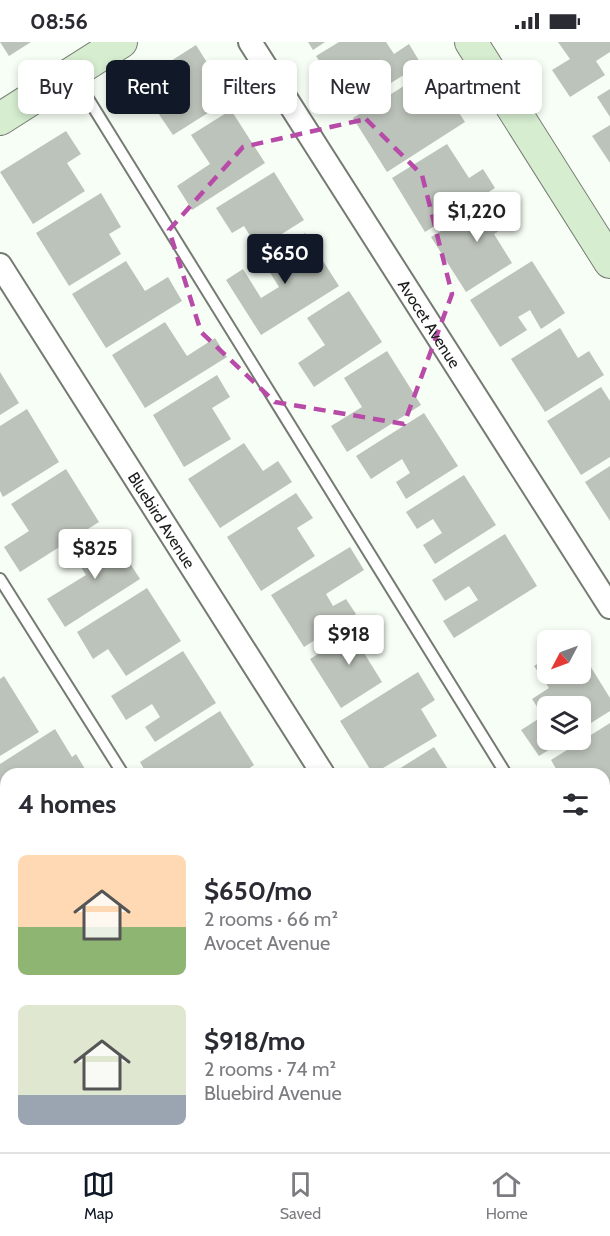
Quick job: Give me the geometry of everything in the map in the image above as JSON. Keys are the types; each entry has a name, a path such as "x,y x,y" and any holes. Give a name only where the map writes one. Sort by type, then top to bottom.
{"street":[{"path":"93,60 121,42"},
{"name":"Avocet Avenue","path":"250,42 610,607"},
{"path":"471,42 610,262"},
{"path":"0,119 18,108"},
{"name":"Bluebird Avenue","path":"0,265 319,768"}],"lane":[{"path":"94,109 502,768"},
{"path":"0,579 119,768"}],"highlighted area":[{"path":"366,119 422,175 452,294 404,424 275,402 201,332 169,230 243,147"}],"building":[{"path":"0,42 31,42 9,56"},
{"path":"308,42 325,42 313,50"},
{"path":"339,42 386,42 394,54 409,44 419,60 403,60 403,75 391,83 391,60 319,60 316,56"},
{"path":"558,42 610,42 610,52 596,61 605,75 570,97 552,70 570,59"},
{"path":"196,45 205,60 202,60 202,114 206,114 173,135 159,114 190,114 190,60 172,60"},
{"path":"403,87 403,114 460,114 465,122 387,172 353,118 359,114 391,114 391,94"},
{"path":"610,89 610,117 597,97"},
{"path":"225,114 234,114 265,163 192,210 177,186 210,164 191,135"},
{"path":"610,125 610,163 592,136"},
{"path":"66,131 81,154 67,163 85,191 33,224 0,172"},
{"path":"447,144 469,178 483,169 495,188 425,232 392,178"},
{"path":"274,172 304,220 258,249 244,226 232,233 216,208"},
{"path":"101,193 121,227 109,234 121,254 69,286 36,233"},
{"path":"503,193 519,218 494,234 512,263 466,292 431,237"},
{"path":"305,233 339,286 261,335 226,280 243,269 261,298 279,287 262,260"},
{"path":"126,261 145,291 168,277 182,301 106,348 72,294"},
{"path":"532,261 565,313 541,329 530,310 518,317 527,330 500,347 470,300"},
{"path":"349,291 382,342 314,387 298,363 325,345 307,318"},
{"path":"165,322 187,356 215,338 227,357 145,408 112,355"},
{"path":"560,328 578,358 589,351 604,375 545,412 511,359"},
{"path":"387,351 421,405 347,452 331,426 362,407 344,378"},
{"path":"0,372 19,403 0,415"},
{"path":"217,375 230,397 212,408 231,439 184,467 153,415"},
{"path":"601,387 610,401 610,457 581,475 547,421"},
{"path":"27,409 59,462 3,497 0,491 0,426"},
{"path":"424,413 458,466 406,499 396,482 410,473 402,459 371,479 356,456"},
{"path":"244,443 263,471 278,461 292,482 220,528 188,479"},
{"path":"610,466 610,521 585,482"},
{"path":"66,469 99,522 20,572 4,547 29,531 11,504"},
{"path":"464,475 496,525 435,564 423,545 442,533 433,519 417,529 406,512"},
{"path":"296,493 313,518 297,528 315,556 261,591 227,537"},
{"path":"110,532 140,579 65,627 47,599 86,575 73,555"},
{"path":"505,534 537,586 454,638 443,621 478,600 469,586 445,601 432,580"},
{"path":"350,547 364,570 326,594 333,606 346,599 356,614 304,647 271,595"},
{"path":"147,588 181,641 126,676 108,649 93,659 77,632"},
{"path":"369,622 381,642 364,653 382,682 341,708 310,659"},
{"path":"183,651 216,703 155,742 145,727 160,717 152,704 126,720 111,696"},
{"path":"591,667 610,698 610,711 591,723 591,696 537,696 537,707 532,699 549,688 546,684 591,684"},
{"path":"418,672 435,700 421,709 437,736 383,768 369,768 340,721"},
{"path":"4,676 39,732 0,756 0,679"},
{"path":"220,711 254,765 250,768 144,768 140,762"},
{"path":"537,720 537,750 549,750 539,756 521,730"},
{"path":"610,723 610,768 556,768 551,760 567,750 591,750 591,735"},
{"path":"55,729 72,757 76,754 84,768 0,768 0,764"},
{"path":"434,747 447,768 401,768"}]}
